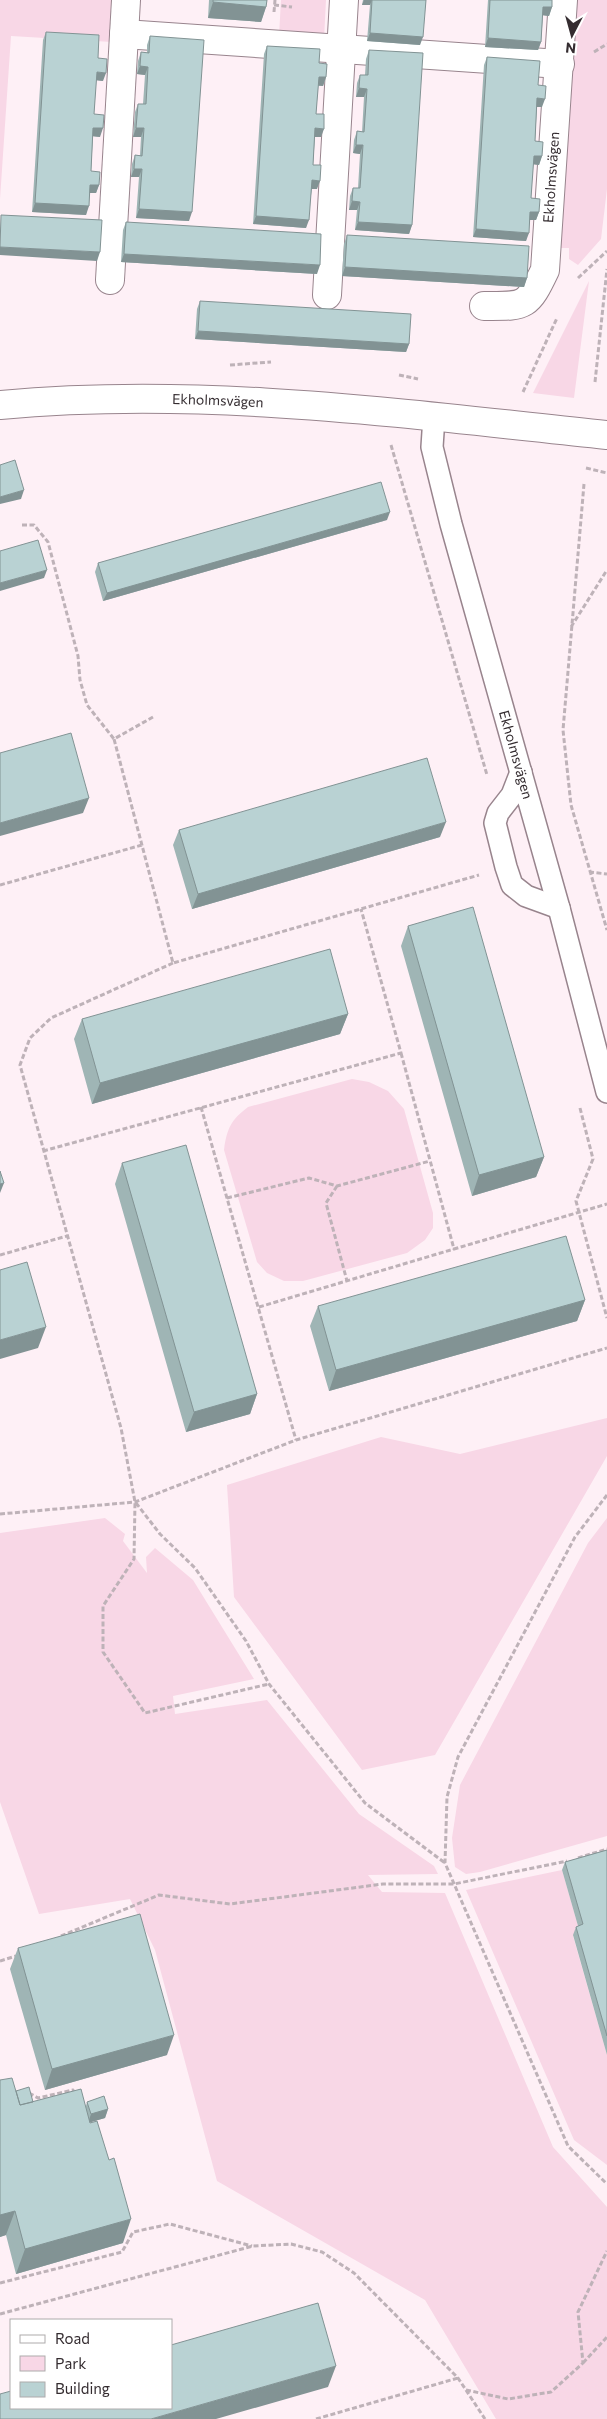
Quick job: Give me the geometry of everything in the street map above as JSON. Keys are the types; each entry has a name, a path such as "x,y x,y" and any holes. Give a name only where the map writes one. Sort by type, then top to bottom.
{"street":[{"path":"110,280 126,0"},
{"path":"327,295 344,0"},
{"name":"Ekholmsvägen","path":"484,306 517,306 533,295 545,270 563,0"},
{"path":"124,34 341,47 560,64"},
{"name":"Ekholmsvägen","path":"0,405 97,398 186,398 282,402 607,435"}],"lane":[{"name":"Ekholmsvägen","path":"434,417 432,447 443,490 607,1092"},
{"path":"521,772 512,796 498,813 495,824 506,868 512,885 526,896 558,908"}],"path":[{"path":"274,5 292,7"},
{"path":"574,282 607,251"},
{"path":"594,382 607,269"},
{"path":"523,393 558,316"},
{"path":"399,375 426,381"},
{"path":"584,484 563,730 571,805 607,930"},
{"path":"22,525 34,525 48,542 78,656 80,680 87,705 114,739 173,963"},
{"path":"571,628 607,570"},
{"path":"114,739 153,717"},
{"path":"0,886 142,845"},
{"path":"269,1684 145,1713 103,1652 103,1606 134,1559 135,1502 121,1428 20,1065 30,1038 51,1018 173,963 506,868"},
{"path":"589,872 607,874"},
{"path":"361,909 454,1249"},
{"path":"43,1151 401,1053"},
{"path":"201,1107 296,1440"},
{"path":"227,1198 309,1178 336,1186 430,1161"},
{"path":"336,1186 326,1203 347,1280"},
{"path":"259,1307 607,1204"},
{"path":"579,1212 607,1318"},
{"path":"0,1255 67,1236"},
{"path":"0,1514 135,1502 296,1440 607,1348"},
{"path":"607,1495 575,1537 458,1757 447,1797 445,1863 568,2146 607,2184"},
{"path":"135,1502 160,1534 195,1568 246,1641 269,1684 365,1803 445,1863"},
{"path":"60,1937 159,1895 230,1904 383,1884 454,1884 555,1865 607,1849"},
{"path":"0,1961 17,1956"},
{"path":"23,2091 38,2098 73,2090 76,2098"},
{"path":"128,2229 133,2232 170,2224 253,2246"},
{"path":"0,2283 122,2252 133,2232"},
{"path":"0,2314 253,2246 291,2244 322,2252 354,2273 458,2378 485,2419"},
{"path":"583,2364 578,2312 607,2251"},
{"path":"465,2390 508,2399 551,2392 583,2364 607,2337"},
{"path":"316,2419 458,2378"}],"green space":[{"path":"0,0 114,0 112,42 11,36 0,199"},
{"path":"281,0 326,0 324,39 279,36"},
{"path":"572,0 607,0 607,189 601,239 578,265 569,259 569,248 557,248"},
{"path":"589,281 574,398 533,393"},
{"path":"352,1079 369,1082 388,1091 404,1109 433,1213 433,1228 425,1240 407,1253 303,1281 284,1281 267,1273 257,1262 224,1150 228,1130 238,1116 248,1107"},
{"path":"607,1418 607,1456 435,1755 362,1770 234,1597 227,1485 381,1437 460,1454"},
{"path":"105,1518 125,1534 123,1541 147,1573 146,1557 155,1548 193,1580 254,1679 173,1696 175,1714 267,1700 359,1814 434,1866 438,1874 368,1875 382,1892 445,1893 553,2147 607,2207 607,2419 496,2419 425,2300 217,2181 155,1950 130,1899 39,1914 0,1802 0,1533"},
{"path":"607,1518 607,1836 480,1872 466,1874 455,1867 452,1838 460,1785 588,1543"},
{"path":"562,1870 580,1933 573,1936 607,2055 607,2165 574,2140 466,1890"}],"building":[{"path":"213,0 267,0 266,7 213,2"},
{"path":"372,0 426,0 423,37 370,33"},
{"path":"490,0 552,0 552,7 543,7 541,42 488,38"},
{"path":"46,32 99,35 98,58 107,59 106,73 97,72 94,114 104,115 103,128 93,128 91,171 100,172 99,185 90,185 89,206 35,203"},
{"path":"150,36 204,40 192,212 139,209 142,169 134,169 135,155 142,156 144,128 136,128 138,104 146,104 148,67 140,66 141,52 149,53"},
{"path":"267,46 320,49 319,63 327,64 326,77 319,77 316,114 324,114 324,129 315,128 313,165 321,165 320,181 312,180 309,220 256,216"},
{"path":"369,50 423,53 412,225 358,222 360,202 352,201 353,188 360,188 363,145 356,145 357,131 364,132 367,89 359,88 360,75 368,75"},
{"path":"487,57 540,61 538,85 546,86 545,99 537,98 535,141 543,142 542,156 534,156 531,198 540,199 539,212 530,212 529,233 476,229"},
{"path":"1,215 102,220 100,252 0,247"},
{"path":"126,222 321,234 320,265 124,254"},
{"path":"347,235 529,246 527,278 345,267"},
{"path":"200,301 411,314 409,344 198,331"},
{"path":"15,460 24,490 0,497 0,465"},
{"path":"381,482 390,512 107,593 98,563"},
{"path":"38,540 47,570 0,583 0,551"},
{"path":"71,733 89,798 0,823 0,753"},
{"path":"427,758 446,822 198,894 179,830"},
{"path":"473,907 544,1157 479,1175 408,926"},
{"path":"330,949 348,1014 100,1083 82,1019"},
{"path":"186,1145 257,1394 194,1412 122,1163"},
{"path":"0,1171 4,1183 0,1184"},
{"path":"566,1236 585,1300 336,1370 318,1306"},
{"path":"27,1262 46,1327 0,1340 0,1270"},
{"path":"607,1850 607,2036 576,1927 583,1924 565,1862"},
{"path":"140,1914 174,2035 52,2069 18,1948"},
{"path":"12,2078 20,2105 81,2089 90,2123 97,2121 109,2160 114,2158 131,2219 25,2249 15,2211 0,2215 0,2080"},
{"path":"29,2087 33,2102 20,2105 16,2091"},
{"path":"104,2096 108,2109 91,2114 87,2102"},
{"path":"318,2303 336,2366 151,2419 0,2419 0,2394 10,2391 10,2409 172,2409 172,2345"}]}
